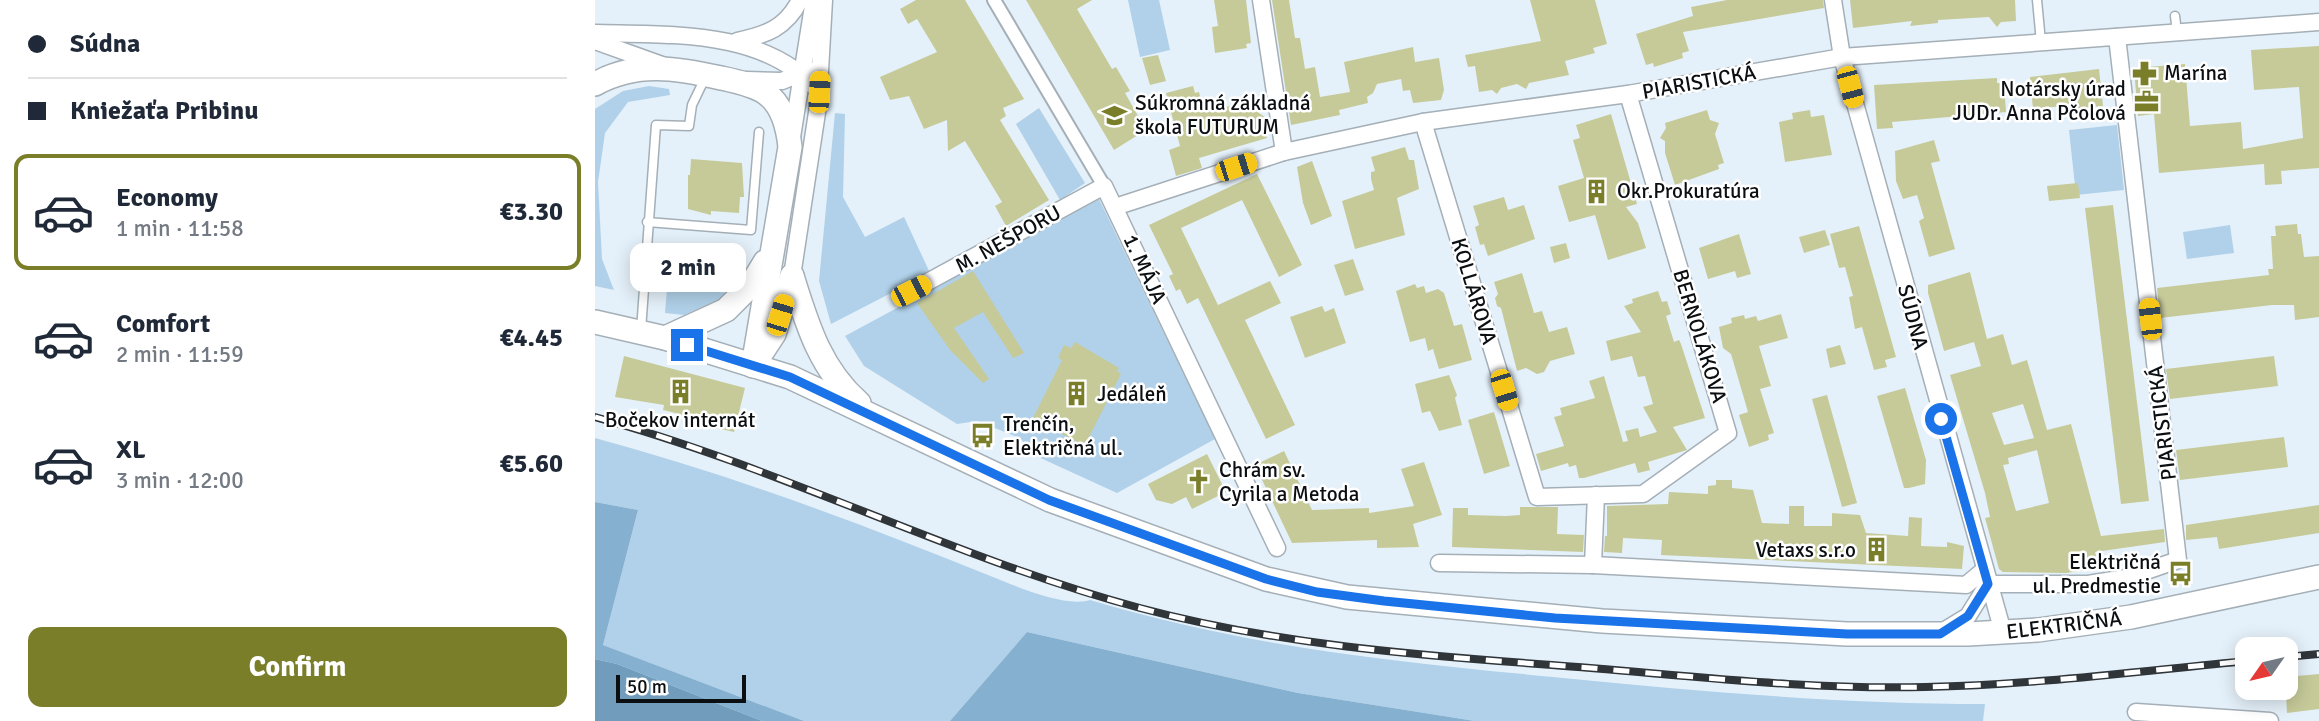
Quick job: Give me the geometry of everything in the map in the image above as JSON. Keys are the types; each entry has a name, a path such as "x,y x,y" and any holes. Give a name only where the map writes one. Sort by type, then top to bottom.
{"main road":[{"path":"595,84 628,70 667,66 730,80 760,90 773,101 788,129 790,147 753,366"},
{"path":"665,338 726,310 751,285 773,251"},
{"path":"753,366 774,334 792,276"},
{"path":"792,276 812,338 830,371 845,391 875,416"},
{"path":"595,322 665,338 790,377 875,416"},
{"name":"ELEKTRIČNÁ","path":"875,416 1049,500 1266,579 1317,592 1384,601 1555,618 1847,634 1940,634 2003,632 2153,613 2319,577"}],"street":[{"path":"732,43 773,33 800,0"},
{"path":"790,147 814,0"},
{"path":"792,276 819,92 824,0"},
{"name":"1. MÁJA","path":"994,0 1115,207 1277,548"},
{"path":"1115,207 1284,152 1261,0"},
{"name":"SÚDNA","path":"1833,0 1842,57 2003,632"},
{"name":"PIARISTICKÁ","path":"1284,152 1423,122 1628,94 1842,57 2117,37 2176,24 2319,22"},
{"path":"595,33 732,43 761,50 804,74 819,92"},
{"name":"PIARISTICKÁ","path":"2117,37 2178,560"},
{"path":"595,41 667,66"},
{"path":"730,80 782,81 804,74 821,63"},
{"name":"BERNOLÁKOVA","path":"1597,495 1643,494 1728,433 1628,94"},
{"name":"KOLLÁROVA","path":"1423,122 1537,497 1597,495"},
{"name":"M. NEŠPORU","path":"911,291 1104,186"},
{"path":"1594,565 1597,495"},
{"name":"ELEKTRIČNÁ","path":"1439,563 1594,565 1966,585 1986,577 2088,584 2126,578 2178,560"},
{"path":"1940,634 1968,616 1986,577"},
{"path":"2136,712 2270,721"}],"lane":[{"path":"2037,0 2041,42"},
{"path":"640,333 656,125 689,126 692,105 706,75"},
{"path":"647,222 751,230 759,132"}],"shaded area":[{"path":"1128,0 1159,0 1170,50 1140,57"},
{"path":"649,86 669,89 670,95 628,102 605,133 598,182 602,259 614,290 595,286 595,109 623,91"},
{"path":"1039,108 1085,183 1060,200 1016,124"},
{"path":"835,113 845,114 843,197 865,237 904,217 930,273 831,324 819,281"},
{"path":"2117,125 2124,190 2076,195 2069,130"},
{"path":"1099,199 1215,439 1117,493 1034,455 1020,438 977,421 957,424 864,366 845,336"},
{"path":"2230,225 2234,253 2187,259 2183,232"},
{"path":"667,289 735,293 717,308 713,302 684,315 665,313"},
{"path":"595,438 695,467 793,500 1039,594 1067,601 1090,600 1206,630 1376,658 1607,682 1822,699 1985,704 1983,721 1475,721 1298,693 1027,632 950,721 804,721 603,645 638,510 595,502"},
{"path":"595,502 638,510 603,645 804,721 762,721 617,664 595,659"},
{"path":"1027,632 1298,693 1475,721 950,721"},
{"path":"595,659 617,664 762,721 595,721"}],"building":[{"path":"916,0 965,0 1024,99 1003,108 1006,116 1000,120 1049,200 1006,226 995,206 1002,202 965,141 948,151 947,120 924,129 909,96 890,100 880,77 937,52 917,19 908,24 900,9"},
{"path":"1026,0 1092,0 1077,9 1112,69 1116,67 1130,91 1125,93 1146,130 1114,150"},
{"path":"1214,0 1246,0 1251,43 1246,44 1247,48 1215,53 1212,27 1218,26"},
{"path":"1272,0 1289,0 1295,38 1300,38 1305,69 1315,67 1320,97 1350,92 1344,62 1413,47 1415,62 1439,58 1444,90 1441,100 1413,103 1410,90 1403,91 1401,79 1377,84 1373,93 1367,97 1368,103 1339,110 1340,115 1291,125"},
{"path":"1530,0 1595,0 1607,44 1593,48 1595,53 1565,61 1569,75 1529,83 1526,89 1517,84 1501,88 1497,94 1492,90 1479,92 1475,66 1468,67 1465,55 1541,41"},
{"path":"1727,0 1823,0 1824,8 1683,32 1689,51 1682,53 1683,58 1654,67 1653,63 1646,65 1636,34 1693,16 1691,7"},
{"path":"1850,0 2015,0 2016,21 2001,22 1997,27 1989,17 1938,20 1938,23 1910,26 1912,21 1853,28"},
{"path":"2319,46 2319,168 2281,171 2282,184 2265,185 2264,164 2159,173 2154,114 2138,116 2134,68 2185,64 2190,126 2241,122 2243,149 2303,138 2299,87 2254,90 2251,50"},
{"path":"1158,55 1166,81 1150,85 1142,58"},
{"path":"2099,69 2103,106 2073,109 2073,105 2033,109 2030,77"},
{"path":"1997,78 1997,83 2004,83 2006,112 1892,122 1893,128 1877,129 1874,85"},
{"path":"1193,86 1195,93 1199,92 1204,111 1256,101 1259,113 1269,120 1269,125 1263,125 1267,138 1199,158 1202,168 1176,176 1169,150 1180,146 1166,93"},
{"path":"1707,110 1710,120 1719,123 1715,134 1724,163 1718,165 1719,169 1675,185 1665,153 1665,141 1660,138 1666,128 1665,123"},
{"path":"1810,110 1811,117 1824,115 1832,155 1785,162 1779,122 1793,119 1792,113"},
{"path":"1611,114 1637,204 1626,207 1638,223 1646,248 1608,260 1595,215 1569,222 1558,186 1584,178 1573,140 1580,138 1576,125"},
{"path":"1934,140 1940,161 1931,163 1955,249 1929,257 1919,221 1924,218 1917,195 1903,199 1896,181 1895,151"},
{"path":"1405,147 1409,160 1414,160 1419,189 1397,198 1405,235 1355,249 1342,201 1374,190 1371,172 1375,171 1371,157"},
{"path":"691,159 742,163 744,197 740,197 739,213 711,211 711,215 688,209"},
{"path":"1312,161 1332,216 1311,225 1303,203 1297,167"},
{"path":"1257,174 1302,265 1279,277 1242,200 1181,228 1218,305 1270,281 1281,303 1245,320 1295,425 1266,439 1198,298 1187,304 1180,289 1176,291 1169,276 1173,274 1149,225"},
{"path":"2078,183 2080,198 2049,201 2047,186"},
{"path":"1504,197 1508,210 1524,205 1535,239 1488,256 1484,244 1480,245 1475,227 1479,225 1473,206"},
{"path":"2113,205 2149,501 2121,504 2085,208"},
{"path":"2297,224 2304,257 2319,256 2319,317 2295,320 2294,305 2272,305 2160,318 2157,288 2269,275 2268,269 2273,269 2271,236 2276,236 2275,226"},
{"path":"1859,226 1896,357 1885,360 1887,367 1874,370 1862,327 1855,329 1849,297 1853,296 1845,267 1839,268 1830,234"},
{"path":"1825,230 1830,245 1804,253 1799,237"},
{"path":"1739,234 1751,274 1737,278 1735,271 1708,279 1699,248"},
{"path":"1566,243 1570,258 1554,263 1550,247"},
{"path":"1353,259 1364,290 1345,296 1334,265"},
{"path":"973,271 1024,353 1013,358 983,312 954,328 989,379 983,383 950,350 917,303"},
{"path":"1970,272 1987,339 2003,334 2012,365 2027,360 2047,430 2071,424 2101,536 2164,529 2165,542 2095,552 2099,568 2066,573 2003,572 1999,569 1985,518 1990,517 1985,493 1950,375 1981,366 1974,342 1944,351 1928,285","holes":["2023,404 2034,438 2004,445 1992,413","2037,450 2049,503 2016,511 2003,465 2009,464 2008,458"]},
{"path":"1522,273 1534,313 1542,311 1549,332 1567,327 1575,354 1550,361 1544,372 1537,374 1526,368 1517,371 1501,308 1497,306 1495,298 1498,294 1494,282"},
{"path":"1415,284 1417,288 1424,286 1426,293 1438,289 1444,293 1454,326 1462,324 1472,360 1439,369 1433,349 1428,351 1425,338 1410,342 1396,291"},
{"path":"1658,291 1662,302 1667,301 1671,314 1666,316 1674,342 1679,340 1681,344 1705,418 1673,427 1687,450 1648,462 1650,470 1638,473 1635,463 1584,478 1579,478 1576,465 1569,467 1568,463 1541,471 1536,454 1564,446 1554,417 1562,415 1560,408 1595,398 1589,381 1604,376 1623,442 1628,441 1625,431 1638,428 1640,437 1657,432 1643,407 1653,404 1645,376 1638,377 1632,356 1611,361 1606,341 1641,332 1624,306 1633,303 1632,299"},
{"path":"1322,306 1325,312 1334,308 1346,343 1305,358 1290,317"},
{"path":"1781,314 1788,338 1759,346 1771,386 1760,389 1774,433 1768,435 1769,440 1749,447 1739,415 1748,412 1731,354 1723,348 1719,327 1732,323 1731,318 1744,315 1745,319 1756,316 1758,321"},
{"name":"Jedáleň","path":"1075,342 1119,368 1117,371 1121,374 1087,441 1081,444 1051,428 1050,432 1034,424 1034,416 1062,360 1058,358 1064,345 1071,348"},
{"path":"1840,345 1846,364 1830,368 1826,349"},
{"name":"Bočekov internát","path":"624,356 745,388 734,432 699,424 700,419 663,410 664,405 615,397"},
{"path":"2274,356 2278,386 2170,399 2166,369"},
{"path":"1449,375 1457,395 1455,398 1462,425 1439,431 1430,411 1422,413 1415,384"},
{"path":"1905,388 1926,460 1925,484 1909,488 1904,488 1877,396"},
{"path":"1827,395 1857,503 1842,507 1812,399"},
{"path":"1494,412 1510,466 1484,474 1468,420"},
{"path":"2284,437 2288,467 2180,480 2176,450"},
{"path":"1284,451 1312,510 1369,508 1369,513 1414,506 1401,469 1424,462 1442,515 1413,524 1419,547 1377,548 1377,540 1292,543 1255,465"},
{"name":"Chrám sv. Cyrila a Metoda","path":"1207,454 1226,492 1192,509 1186,497 1172,504 1156,500 1148,484"},
{"path":"1716,480 1732,480 1732,488 1753,490 1762,523 1789,524 1789,506 1804,506 1804,526 1832,526 1832,513 1860,515 1866,533 1908,536 1909,517 1922,518 1921,546 1947,547 1947,542 1964,546 1962,569 1661,555 1662,540 1623,538 1622,553 1604,552 1607,506 1668,504 1669,492 1708,494 1708,486 1716,485"},
{"path":"2319,505 2319,533 2219,549 2217,537 2186,540 2186,525"},
{"path":"1520,507 1558,507 1557,534 1584,535 1583,552 1452,547 1453,508 1468,508 1468,515 1506,516 1520,515"},
{"path":"2319,674 2319,709 2287,713 2286,700 2298,700 2298,676"}],"railway":[{"path":"595,417 733,461 1071,588 1191,620 1293,639 1448,657 1832,686 2006,684 2235,662"},
{"path":"2298,656 2319,654"}],"place":[{"name":"Marína","path":"2144,73"},
{"name":"Notársky úrad JUDr. Anna Pčolová","path":"2146,101"},
{"name":"Súkromná základná škola FUTURUM","path":"1115,115"},
{"name":"Okr.Prokuratúra","path":"1597,191"},
{"name":"Bočekov internát","path":"680,391"},
{"name":"Jedáleň","path":"1077,394"},
{"name":"Trenčín, Električná ul.","path":"983,436"},
{"name":"Chrám sv. Cyrila a Metoda","path":"1199,482"},
{"name":"Vetaxs s.r.o","path":"1876,550"},
{"name":"Električná ul. Predmestie","path":"2181,574"}],"route":[{"path":"687,345 790,377 1049,500 1266,579 1347,597 1602,621 1847,634 1940,634 1957,624 1976,607 1988,584 1941,419"}]}
